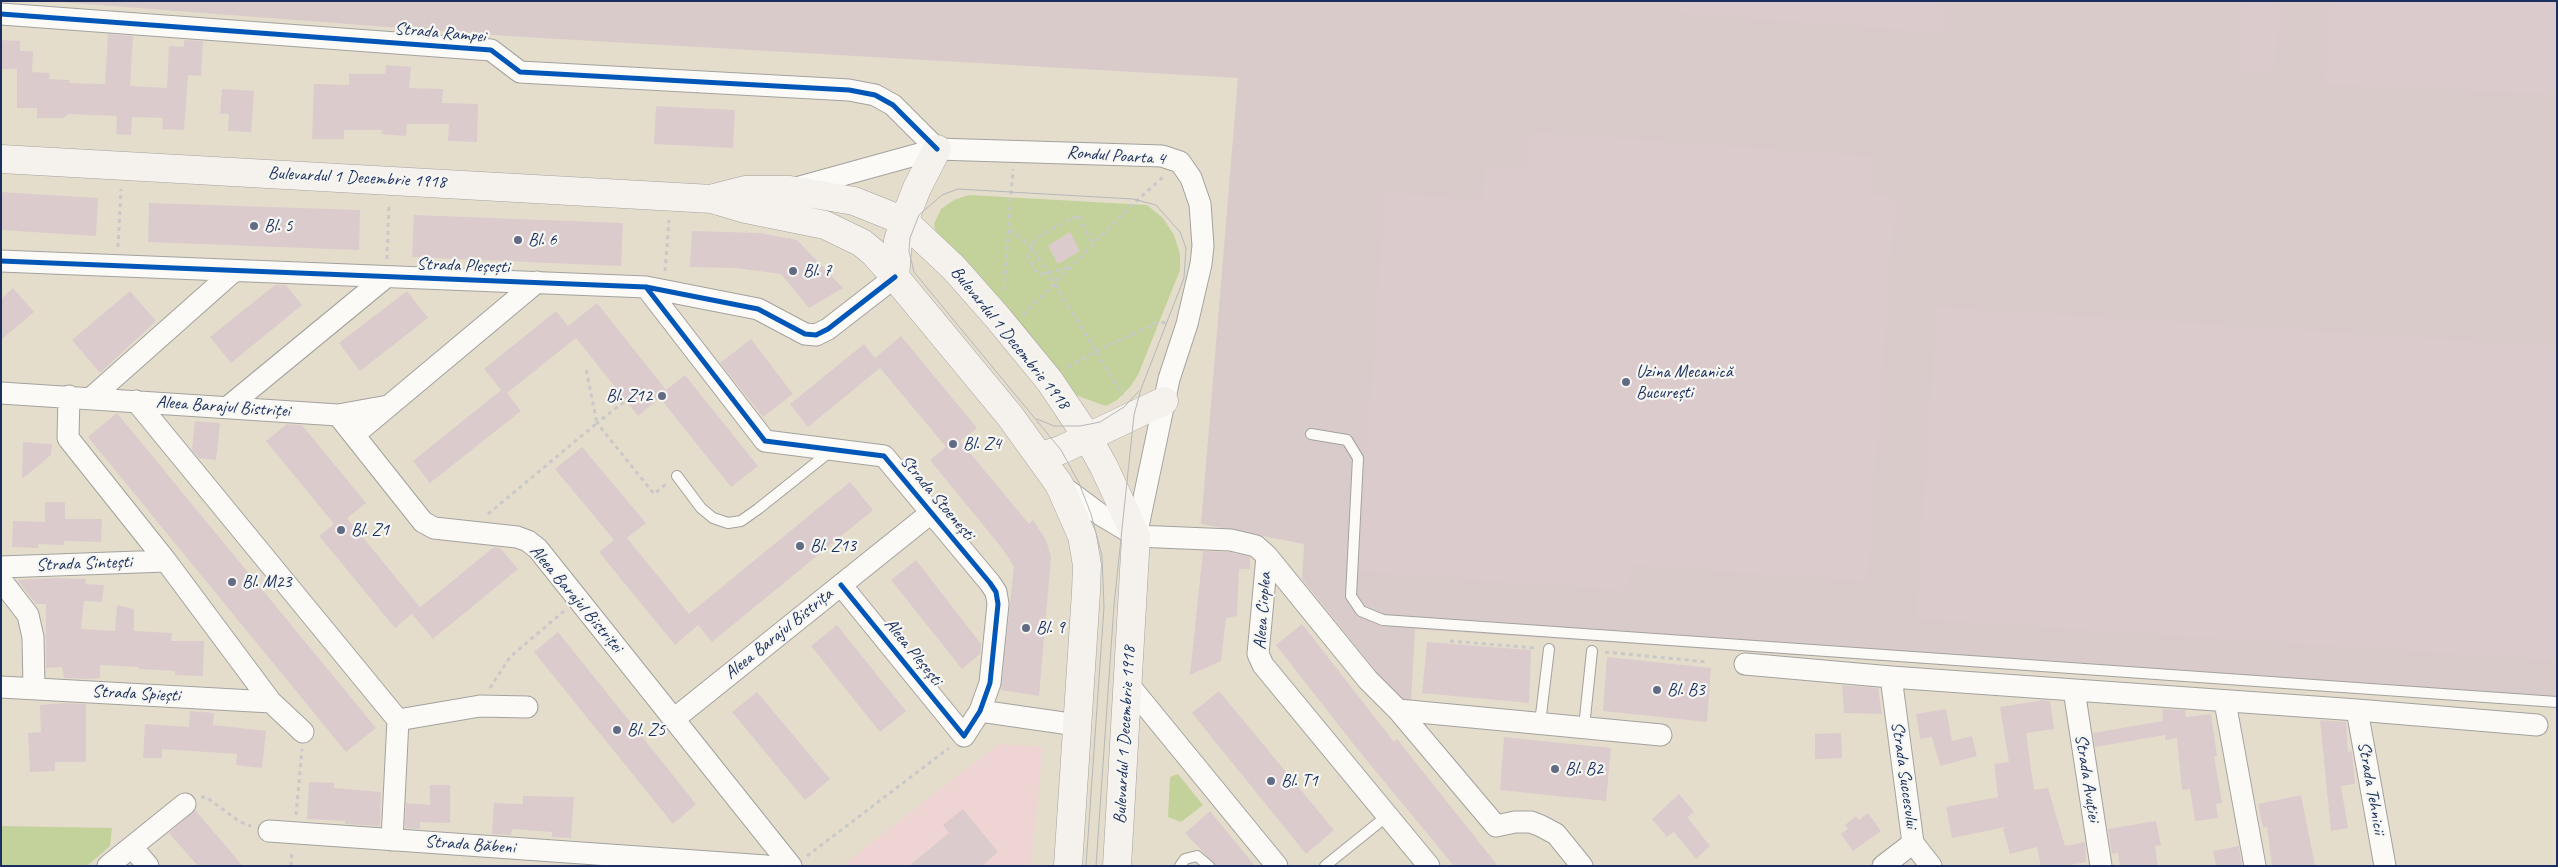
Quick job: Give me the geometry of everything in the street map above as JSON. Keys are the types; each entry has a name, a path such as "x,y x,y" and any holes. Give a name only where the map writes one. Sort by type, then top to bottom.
{"main road":[{"path":"895,277 898,241 904,221 917,188 937,149"},
{"name":"Bulevardul 1 Decembrie 1918","path":"1,159 712,199 746,209 825,224 862,243 874,253 895,277 1010,416 1059,484 1082,536 1087,566 1068,866"},
{"name":"Bulevardul 1 Decembrie 1918","path":"712,199 745,190 790,190 854,201 904,221 954,268 1003,325 1049,380 1088,438 1108,475 1136,536 1117,866"},
{"path":"1040,456 1061,450 1164,401"}],"street":[{"name":"Strada Rampei","path":"1,14 491,50 520,72 850,90 875,94 893,106 937,149"},
{"name":"Rondul Poarta 4","path":"790,190 937,149 1162,156 1180,162 1191,178 1200,204 1203,246 1198,283 1164,401 1136,536"},
{"name":"Strada Pleșești","path":"1,261 655,288 758,309 805,334 816,334 828,329 895,277"},
{"path":"91,398 234,271"},
{"path":"228,407 386,277"},
{"path":"354,435 537,282"},
{"name":"Strada Stoenești","path":"655,288 765,441 884,456 996,592 998,604 990,683 980,711 964,736"},
{"name":"Aleea Barajul Bistriței","path":"1,393 338,415 423,522 434,528 517,537 528,541 538,550 674,719 797,863"},
{"path":"69,396 68,438 166,561 271,702 303,732"},
{"name":"Aleea Barajul Bistriței","path":"136,401 398,720"},
{"path":"338,415 388,406"},
{"name":"Aleea Cioplea","path":"1059,484 1101,515 1136,536 1231,540 1256,546 1267,556 1258,654 1263,665 1428,866"},
{"name":"Aleea Barajul Bistrița","path":"674,719 932,512"},
{"path":"1267,556 1368,680 1398,710 1496,826 1515,822 1531,822 1541,826 1556,834 1582,866"},
{"name":"Strada Sintești","path":"1,567 166,561"},
{"path":"1,580 28,615 33,637 34,688"},
{"name":"Aleea Pleșești","path":"841,585 964,736"},
{"path":"1746,664 1891,677 2357,710 2537,725"},
{"name":"Strada Succesului","path":"1891,677 1913,843 1931,866"},
{"path":"1128,684 1277,866"},
{"name":"Strada Spiești","path":"1,687 271,702"},
{"name":"Strada Avuției","path":"2074,690 2101,866"},
{"path":"2224,702 2255,866"},
{"path":"392,840 398,720 480,706 527,707"},
{"path":"1398,710 1661,735"},
{"name":"Strada Tehnicii","path":"2357,710 2385,866"},
{"path":"980,711 1078,725"},
{"path":"108,866 185,804"},
{"name":"Strada Băbeni","path":"269,831 392,840 552,858 766,866"},
{"path":"1883,866 1913,843"},
{"path":"132,847 148,866"}],"lane":[{"path":"1311,434 1347,440 1358,458 1351,596 1361,611 1384,620 2557,702"},
{"path":"677,476 701,508 713,518 728,523 741,521 758,510 833,450"},
{"path":"1540,724 1549,649"},
{"path":"1584,727 1592,651"},
{"path":"1325,866 1387,816"},
{"path":"1180,866 1185,859 1197,856 1209,866"}],"path":[{"path":"1003,325 1002,306 1010,230 1013,151"},
{"path":"1003,325 1055,284 1092,245 1180,162"},
{"path":"116,266 123,166"},
{"path":"386,277 390,180"},
{"path":"655,288 671,196"},
{"path":"1070,267 1042,274 1035,270 1028,256 1036,238 1078,215 1092,245"},
{"path":"1010,230 1031,246 1122,395"},
{"path":"1049,380 1096,351 1159,322 1187,324"},
{"path":"586,369 597,424 654,494 677,476"},
{"path":"466,532 624,402"},
{"path":"480,706 496,675 510,657 578,599"},
{"path":"1445,640 1549,649"},
{"path":"1592,651 1708,662"},
{"path":"291,866 303,732"},
{"path":"797,863 964,736"},
{"path":"185,804 195,798 206,796 240,822 269,831"}],"shaded area":[{"path":"46,1 2557,1 2557,707 1415,629 1411,702 1399,700 1302,579 1304,544 1201,524 1238,78 507,36"},
{"path":"998,744 1043,747 1031,866 841,866"}],"green space":[{"path":"969,195 1147,205 1163,218 1174,235 1180,254 1180,270 1138,375 1130,387 1117,400 1106,406 1075,395 936,234 934,224 941,209 954,200"},
{"path":"1178,774 1203,805 1181,822 1168,817 1170,777"},
{"path":"1,826 112,828 110,846 87,866 1,866"}],"building":[{"path":"1680,1 1944,1 1942,32 1680,13"},
{"path":"2243,1 2280,1 2274,74 2238,72"},
{"path":"2329,1 2557,1 2557,94 2325,84"},
{"path":"108,34 133,36 130,86 167,88 169,46 184,47 184,40 203,41 201,76 188,75 184,130 162,129 163,118 132,117 131,135 116,134 117,116 68,114 64,118 37,118 37,108 17,108 17,69 1,69 1,40 20,41 20,51 33,51 32,72 50,73 49,79 70,80 69,83 105,84"},
{"path":"386,65 411,67 409,88 443,89 442,103 478,104 477,142 448,141 449,124 407,124 406,136 381,134 382,130 344,130 344,139 312,139 314,84 349,85 349,74 385,74"},
{"path":"222,89 254,91 251,132 228,131 229,114 220,114"},
{"path":"656,106 735,110 733,148 654,144"},
{"name":"Uzina Mecanică București","path":"1530,132 1873,157 1870,195 1895,197 1867,581 1630,564 1628,590 1359,571 1385,193 1483,200 1485,167 1527,170"},
{"path":"1,192 98,198 96,236 1,230"},
{"name":"Bl. 5","path":"149,203 360,210 359,250 148,242"},
{"name":"Bl. 6","path":"414,215 623,223 621,266 412,257"},
{"name":"Bl. 7","path":"692,231 759,233 797,240 843,288 809,308 781,274 736,268 690,267"},
{"path":"1070,232 1080,251 1058,264 1048,246"},
{"path":"275,285 286,285 302,305 231,363 210,337"},
{"path":"13,288 34,312 1,340 1,299"},
{"path":"130,291 156,321 100,373 72,340"},
{"path":"407,291 428,318 360,371 339,343"},
{"name":"Bl. Z12","path":"597,303 666,390 685,375 758,466 731,487 660,398 638,416 576,338 507,393 521,411 430,483 413,461 501,390 484,369 556,311 568,326"},
{"path":"1937,307 2557,347 2557,629 2555,660 1916,618"},
{"name":"Bl. Z4","path":"901,336 977,428 960,441 1029,524 1033,520 1046,540 1051,557 1039,696 1001,690 1014,566 1001,547 930,460 946,447 880,368 808,427 790,404 864,344 875,358"},
{"path":"751,339 793,394 763,417 720,363"},
{"name":"Bl. M23","path":"117,413 376,728 346,752 88,437"},
{"path":"195,421 220,423 216,460 199,458 192,450"},
{"name":"Bl. Z1","path":"287,424 302,425 366,503 347,518 420,607 395,628 319,536 334,524 266,441"},
{"path":"23,442 52,444 51,455 22,479"},
{"name":"Bl. Z13","path":"582,447 646,523 627,538 689,614 850,482 873,510 712,642 698,625 675,645 599,552 614,540 555,469"},
{"path":"45,502 65,502 65,519 102,519 101,542 64,541 64,545 38,544 38,548 12,547 13,521 45,522"},
{"path":"494,547 500,548 518,569 433,639 412,614"},
{"path":"1203,551 1229,552 1250,557 1250,569 1239,569 1237,616 1226,618 1221,661 1190,675"},
{"path":"916,560 981,644 980,654 962,669 891,580"},
{"path":"86,579 85,584 104,585 102,602 84,601 81,629 115,631 117,605 134,609 134,631 172,633 171,641 204,641 203,676 175,675 175,671 139,669 139,667 100,665 100,678 64,678 62,667 46,668 46,604 36,604 17,580"},
{"path":"1302,624 1394,742 1397,739 1498,866 1454,866 1355,746 1276,645"},
{"path":"837,625 906,711 880,732 811,646"},
{"name":"Bl. Z5","path":"558,632 696,804 673,824 534,652"},
{"path":"1427,642 1531,650 1529,703 1422,693"},
{"name":"Bl. B3","path":"1607,657 1711,668 1707,722 1603,711"},
{"path":"1842,685 1878,688 1882,714 1844,713"},
{"name":"Bl. T1","path":"1219,691 1334,830 1306,854 1192,713"},
{"path":"757,692 830,779 805,800 732,712"},
{"path":"2043,700 2050,701 2054,729 2026,733 2034,790 2048,788 2065,846 2085,842 2086,862 2065,866 2041,866 2037,847 2010,854 2003,829 2005,827 1952,838 1946,807 1998,797 1994,764 2009,762 2000,707"},
{"path":"86,704 86,762 55,762 55,771 30,772 28,733 41,732 40,705"},
{"path":"1946,709 1952,741 1972,736 1977,756 1940,766 1932,737 1920,739 1916,714"},
{"path":"2162,709 2185,710 2186,717 2211,714 2217,756 2214,756 2222,803 2216,804 2218,818 2195,821 2190,789 2182,790 2177,738 2165,740 2165,735 2095,747 2093,733 2163,721"},
{"path":"190,711 214,713 213,725 266,731 262,768 236,765 237,754 162,749 162,758 143,758 145,724 189,727"},
{"path":"2320,720 2346,722 2348,752 2352,751 2355,784 2341,786 2348,828 2331,831"},
{"path":"1841,733 1842,758 1815,759 1815,734"},
{"name":"Bl. B2","path":"1504,737 1611,748 1606,801 1500,790"},
{"path":"309,782 334,783 334,788 381,792 380,826 345,824 345,821 307,819"},
{"path":"430,785 450,785 450,823 420,822 420,829 405,828 406,803 430,805"},
{"path":"1679,794 1694,812 1687,817 1710,846 1696,859 1674,832 1667,837 1652,819"},
{"path":"2301,795 2315,866 2272,866 2267,827 2263,828 2258,804"},
{"path":"523,796 574,797 571,838 552,837 552,832 512,829 511,835 492,834 494,803 523,804"},
{"path":"963,809 998,852 982,866 909,866 949,833 943,825"},
{"path":"195,810 243,866 198,866 169,833"},
{"path":"1210,811 1255,866 1216,866 1185,833"},
{"path":"1868,813 1881,831 1853,851 1841,834 1848,829 1845,825 1856,816 1859,820"},
{"path":"2156,821 2161,845 2155,846 2158,866 2120,866 2118,853 2112,854 2108,829"},
{"path":"2239,846 2242,866 2216,866 2213,851"}],"tram line":[{"path":"1086,866 1104,607 1102,556 1091,514 1079,483 1061,450 914,272 909,251 910,238 919,215 942,195 958,189 1133,199 1156,205 1180,232 1186,248 1184,278 1141,389 1134,415 1114,605 1096,866"},
{"path":"1037,419 1054,426 1080,426 1100,422 1124,407 1139,391"}],"cycle path":[{"path":"1,14 491,50 520,72 849,90 875,95 893,105 937,149"},
{"path":"1,261 646,287 758,309 805,334 816,335 828,329 895,277"},
{"path":"646,287 765,441 884,456 990,583 996,592 998,604 990,683 980,711 964,736 841,585"}],"place":[{"name":"Bl. 5","path":"254,226"},
{"name":"Bl. 6","path":"518,240"},
{"name":"Bl. 7","path":"793,271"},
{"name":"Uzina Mecanică București","path":"1626,382"},
{"name":"Bl. Z12","path":"662,396"},
{"name":"Bl. Z4","path":"953,444"},
{"name":"Bl. Z1","path":"341,530"},
{"name":"Bl. Z13","path":"800,546"},
{"name":"Bl. M23","path":"232,582"},
{"name":"Bl. 9","path":"1026,628"},
{"name":"Bl. B3","path":"1657,690"},
{"name":"Bl. Z5","path":"617,730"},
{"name":"Bl. B2","path":"1555,769"},
{"name":"Bl. T1","path":"1271,781"}]}
